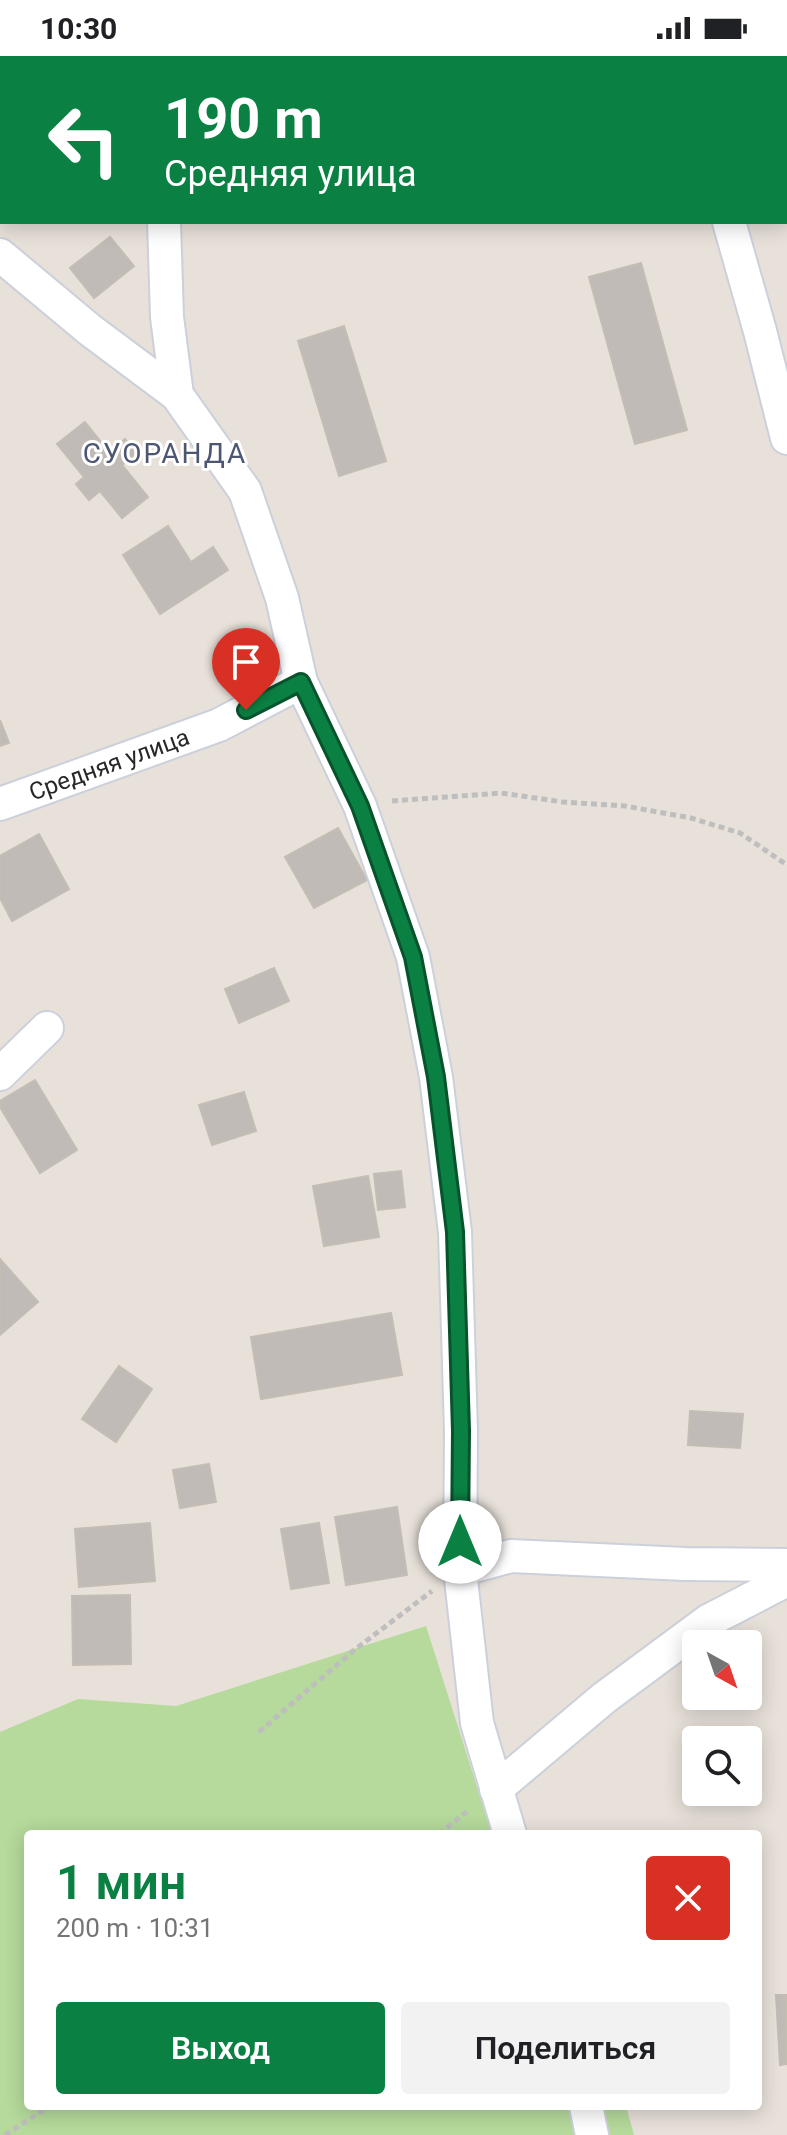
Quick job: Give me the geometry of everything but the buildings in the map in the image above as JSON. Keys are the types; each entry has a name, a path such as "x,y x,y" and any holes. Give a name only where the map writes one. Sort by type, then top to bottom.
{"street":[{"path":"164,224 167,317 177,395"},
{"path":"730,224 787,438"},
{"path":"0,255 90,330 177,395 245,491 282,598 301,682 360,806 413,957 436,1077 455,1232 461,1431 460,1570 477,1723 509,1830"},
{"name":"Средняя улица","path":"0,804 219,725 301,682"},
{"path":"0,1074 47,1028"},
{"path":"460,1570 511,1556 787,1565"},
{"path":"496,1789 604,1698 708,1621 787,1580"},
{"path":"587,2110 592,2135"}],"path":[{"path":"360,806 501,793 563,802 625,806 691,818 740,833 787,865"},
{"path":"259,1732 353,1651 460,1570"},
{"path":"5,2135 44,2110"}],"green space":[{"path":"426,1626 491,1830 24,1830 24,2110 627,2110 634,2135 0,2135 0,1732 78,1699 176,1706"}],"district":[{"name":"СУОРАНДА","path":"165,453"}],"route":[{"path":"246,710 301,682 360,806 413,957 436,1077 455,1232 461,1431 460,1542"}]}
